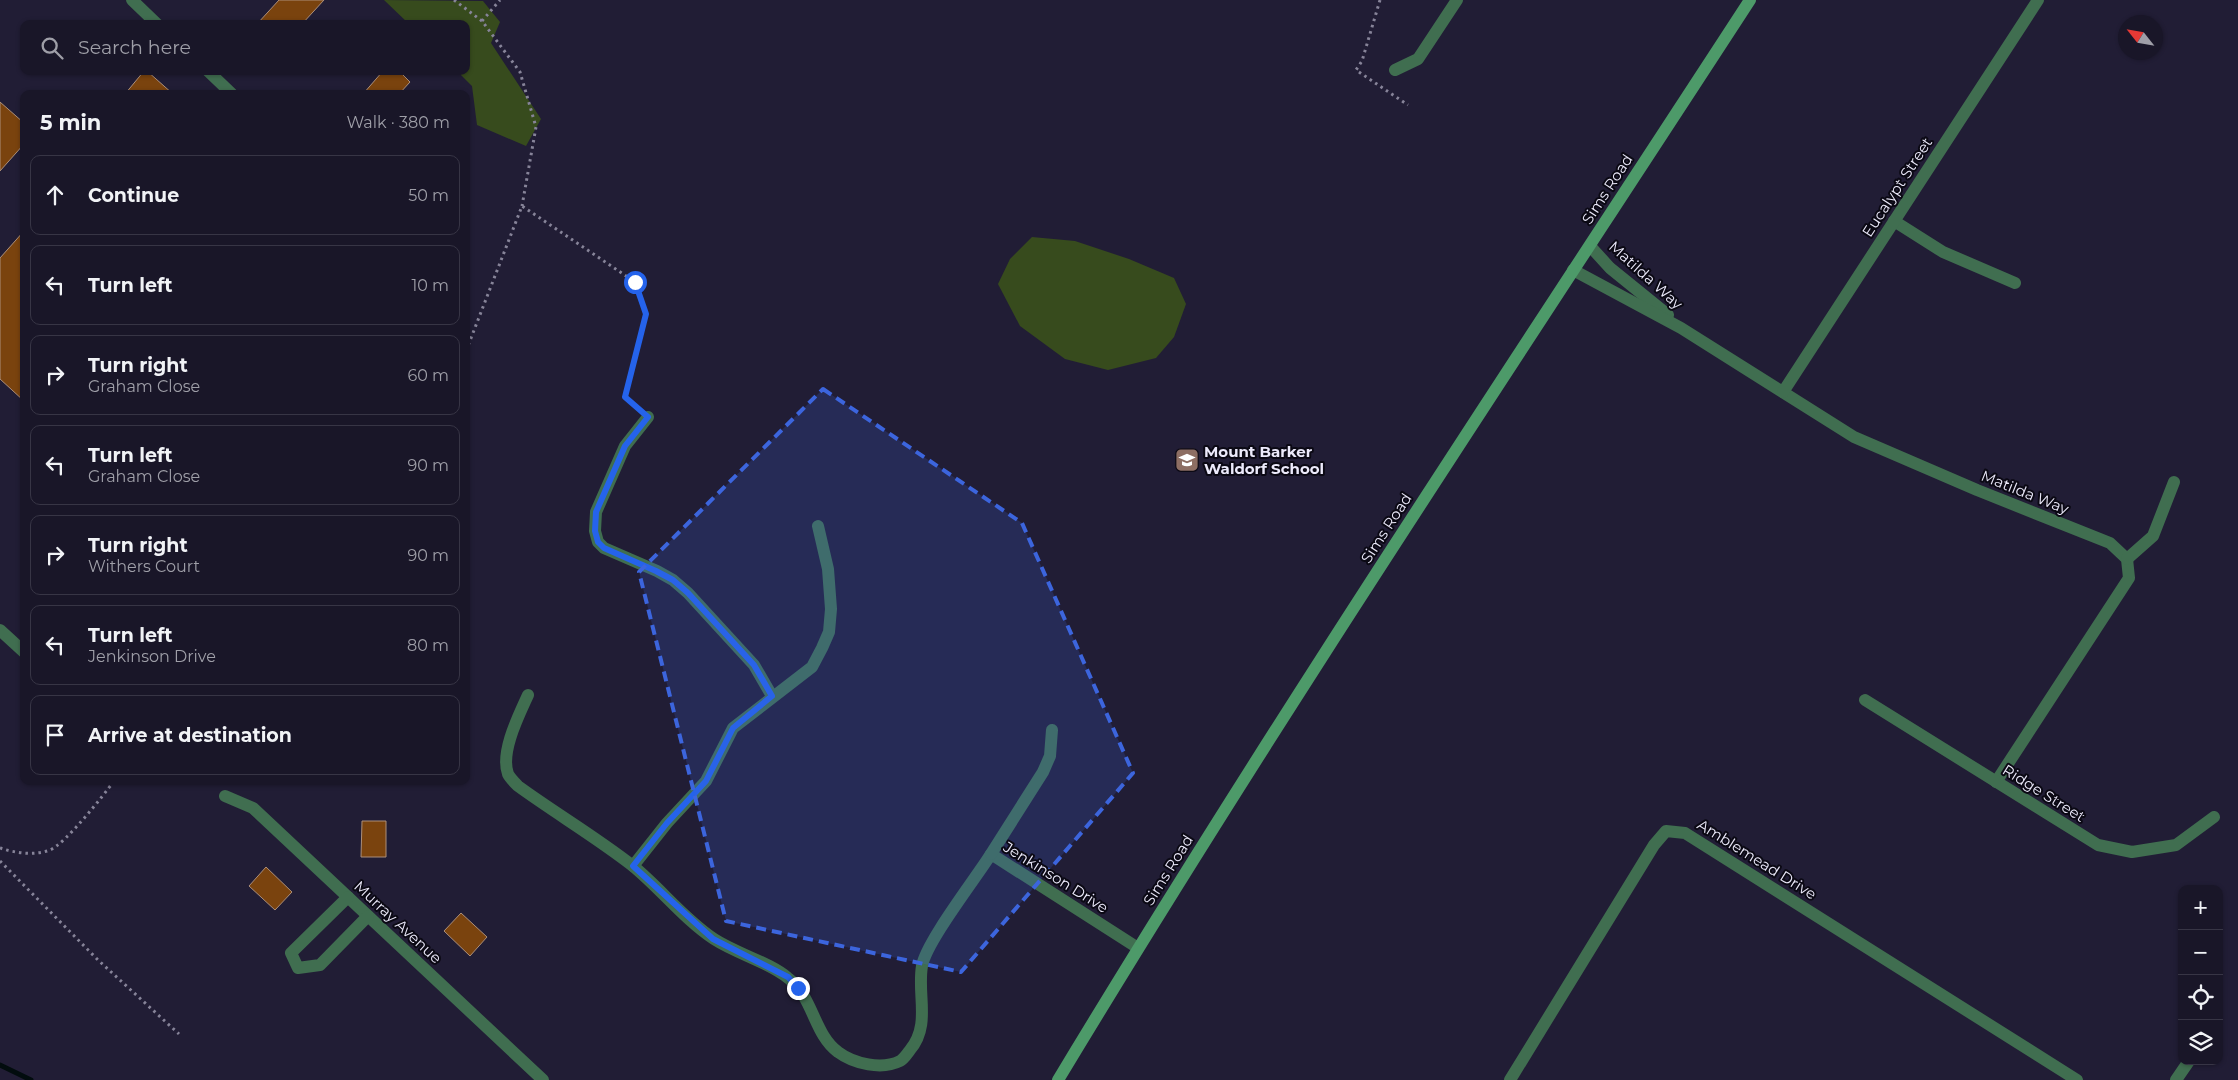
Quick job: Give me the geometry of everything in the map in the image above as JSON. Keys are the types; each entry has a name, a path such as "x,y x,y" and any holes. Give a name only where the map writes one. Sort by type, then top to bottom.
{"street":[{"path":"132,0 153,20"},
{"path":"1395,70 1418,59 1456,0"},
{"name":"Sims Road","path":"1058,1080 1138,948 1316,666 1750,0"},
{"name":"Eucalypt Street","path":"1783,392 2038,0"},
{"path":"212,75 228,90"},
{"path":"1894,221 1943,252 2015,283"},
{"name":"Matilda Way","path":"1590,246 1610,268 1652,301 1680,328"},
{"name":"Matilda Way","path":"1574,270 1680,328 1854,437 1976,490 2110,543 2126,559"},
{"path":"648,417 625,446 596,512 594,521 598,542 610,552 673,580 688,593 754,665 772,696"},
{"path":"1996,782 2129,578 2126,559 2153,536 2174,482"},
{"path":"633,866 667,823 706,781 733,728 812,667 829,632 831,609 828,569 818,526"},
{"path":"0,630 20,648"},
{"name":"Jenkinson Drive","path":"528,695 512,734 507,762 508,774 518,786 633,866 713,939 788,977 806,999 828,1042 837,1051 864,1064 878,1065 901,1061 913,1046 920,1031 923,1017 922,965 931,945 991,854 1138,948"},
{"name":"Ridge Street","path":"1865,700 2098,845 2132,852 2176,845 2214,817"},
{"path":"991,854 1043,772 1050,756 1052,730"},
{"name":"Murray Avenue","path":"225,796 253,808 544,1080"},
{"name":"Amblemead Drive","path":"1510,1080 1654,845 1666,831 1685,833 2077,1080"},
{"path":"348,897 291,953 298,968 320,966 368,916"},
{"path":"2176,1080 2186,1065"}],"path":[{"path":"454,0 482,21 520,72 536,127 522,206 470,341"},
{"path":"482,21 500,0"},
{"path":"1380,0 1362,61 1356,70 1408,105"},
{"path":"522,206 635,282 646,314 625,397 648,417"},
{"path":"0,848 18,854 50,850 77,826 111,785"},
{"path":"0,861 98,960 179,1034"}],"highlighted area":[{"path":"823,389 1022,523 1133,773 961,972 726,921 639,572"}],"green space":[{"path":"384,0 483,1 500,22 491,43 541,119 526,146 477,125 472,86 461,75 470,75 470,20 405,20"},
{"path":"1032,237 1075,241 1129,259 1174,278 1186,304 1174,337 1156,358 1108,370 1065,359 1020,326 998,284 1010,259"}],"building":[{"path":"279,0 324,0 306,20 261,20"},
{"path":"141,75 152,75 168,90 128,90"},
{"path":"380,75 403,75 410,82 403,90 366,90"},
{"path":"0,102 20,120 20,148 0,171"},
{"path":"20,236 20,397 0,379 0,258"},
{"path":"362,821 386,821 386,857 361,857"},
{"path":"266,867 292,892 275,910 249,886"},
{"path":"461,913 487,937 470,956 444,931"}],"waterway":[{"path":"0,1065 31,1080"}],"place":[{"name":"Mount Barker Waldorf School","path":"1187,460"}],"route":[{"path":"635,282 646,314 625,397 648,417 625,446 596,512 594,521 598,542 610,552 673,580 688,593 754,665 772,696 744,717 733,728 706,781 667,823 633,866 713,939 788,977 798,988"}]}
